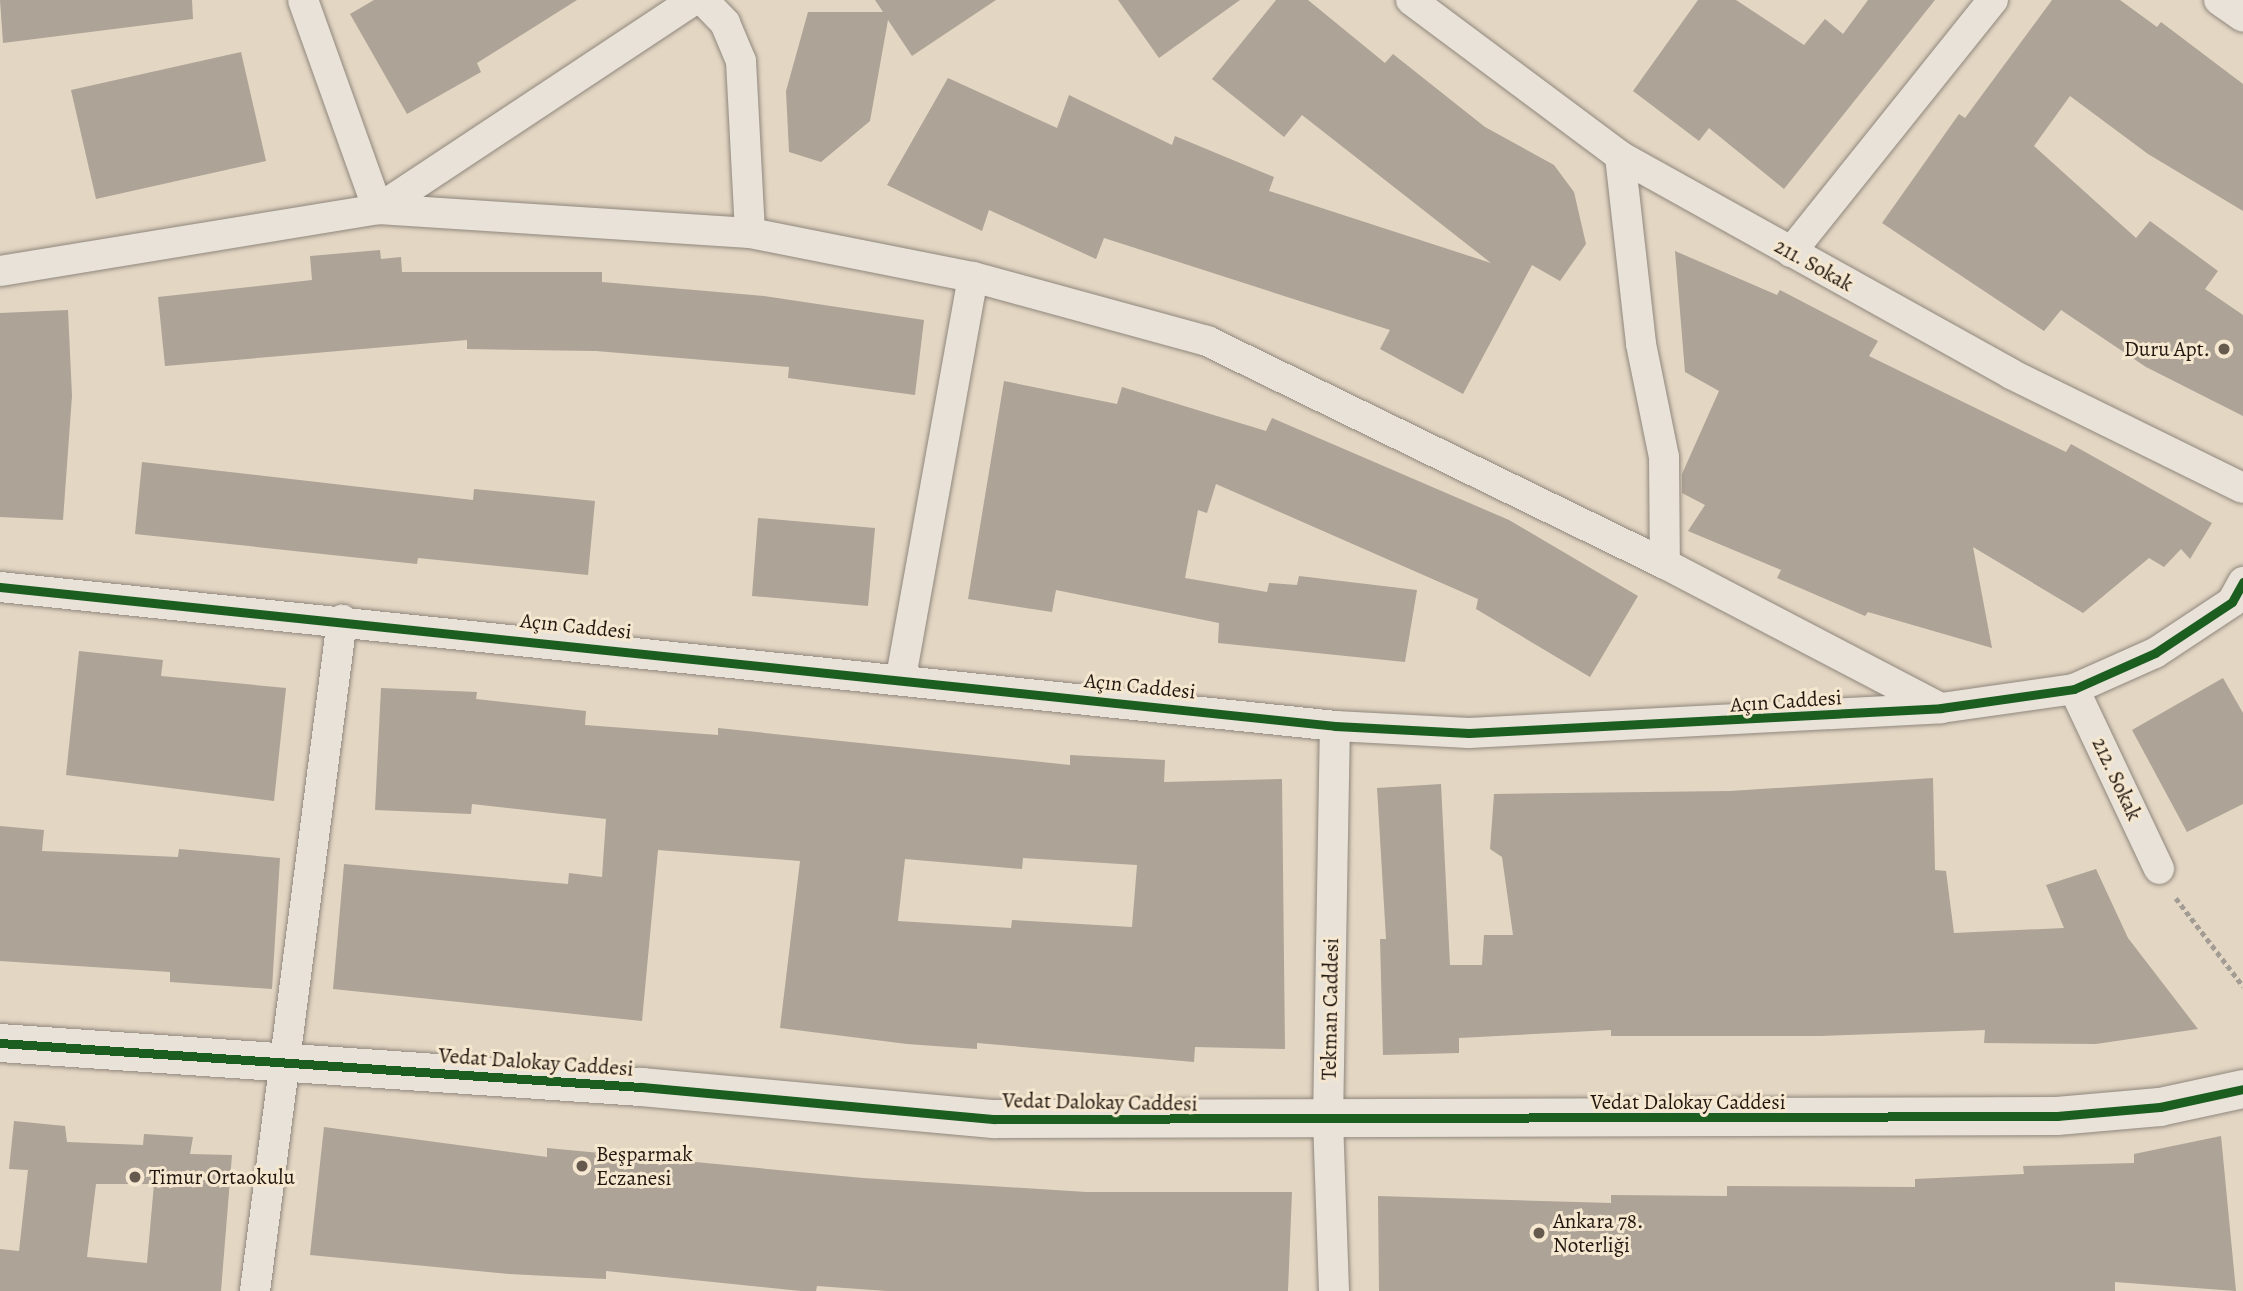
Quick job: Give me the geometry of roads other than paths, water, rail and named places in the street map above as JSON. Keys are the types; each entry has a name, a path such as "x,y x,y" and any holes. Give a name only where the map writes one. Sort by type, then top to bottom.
{"street":[{"path":"303,0 378,209"},
{"path":"378,209 694,0"},
{"path":"703,0 725,23 741,61 750,233"},
{"name":"211. Sokak","path":"1410,0 1620,156 2011,374 2243,488"},
{"path":"1791,252 1993,0"},
{"path":"2219,0 2243,17"},
{"path":"1620,156 1641,344 1664,457 1665,564"},
{"path":"0,271 378,209 750,233 973,277 1207,341 1665,564 1941,708"},
{"path":"901,677 973,277"},
{"name":"Açın Caddesi","path":"0,587 901,677 1335,726 1469,733 1941,708 2074,689 2155,653 2232,602 2243,582"},
{"path":"255,1291 342,620"},
{"name":"212. Sokak","path":"2074,689 2159,869"},
{"name":"Tekman Caddesi","path":"1334,1291 1328,1122 1335,726"},
{"name":"Vedat Dalokay Caddesi","path":"0,1043 641,1087 994,1119 1328,1122 2057,1116 2160,1107 2243,1089"}],"place":[{"name":"Duru Apt.","path":"2224,349"},
{"name":"Beşparmak Eczanesi","path":"582,1166"},
{"name":"Timur Ortaokulu","path":"135,1177"},
{"name":"Ankara 78. Noterliği","path":"1539,1233"}]}
